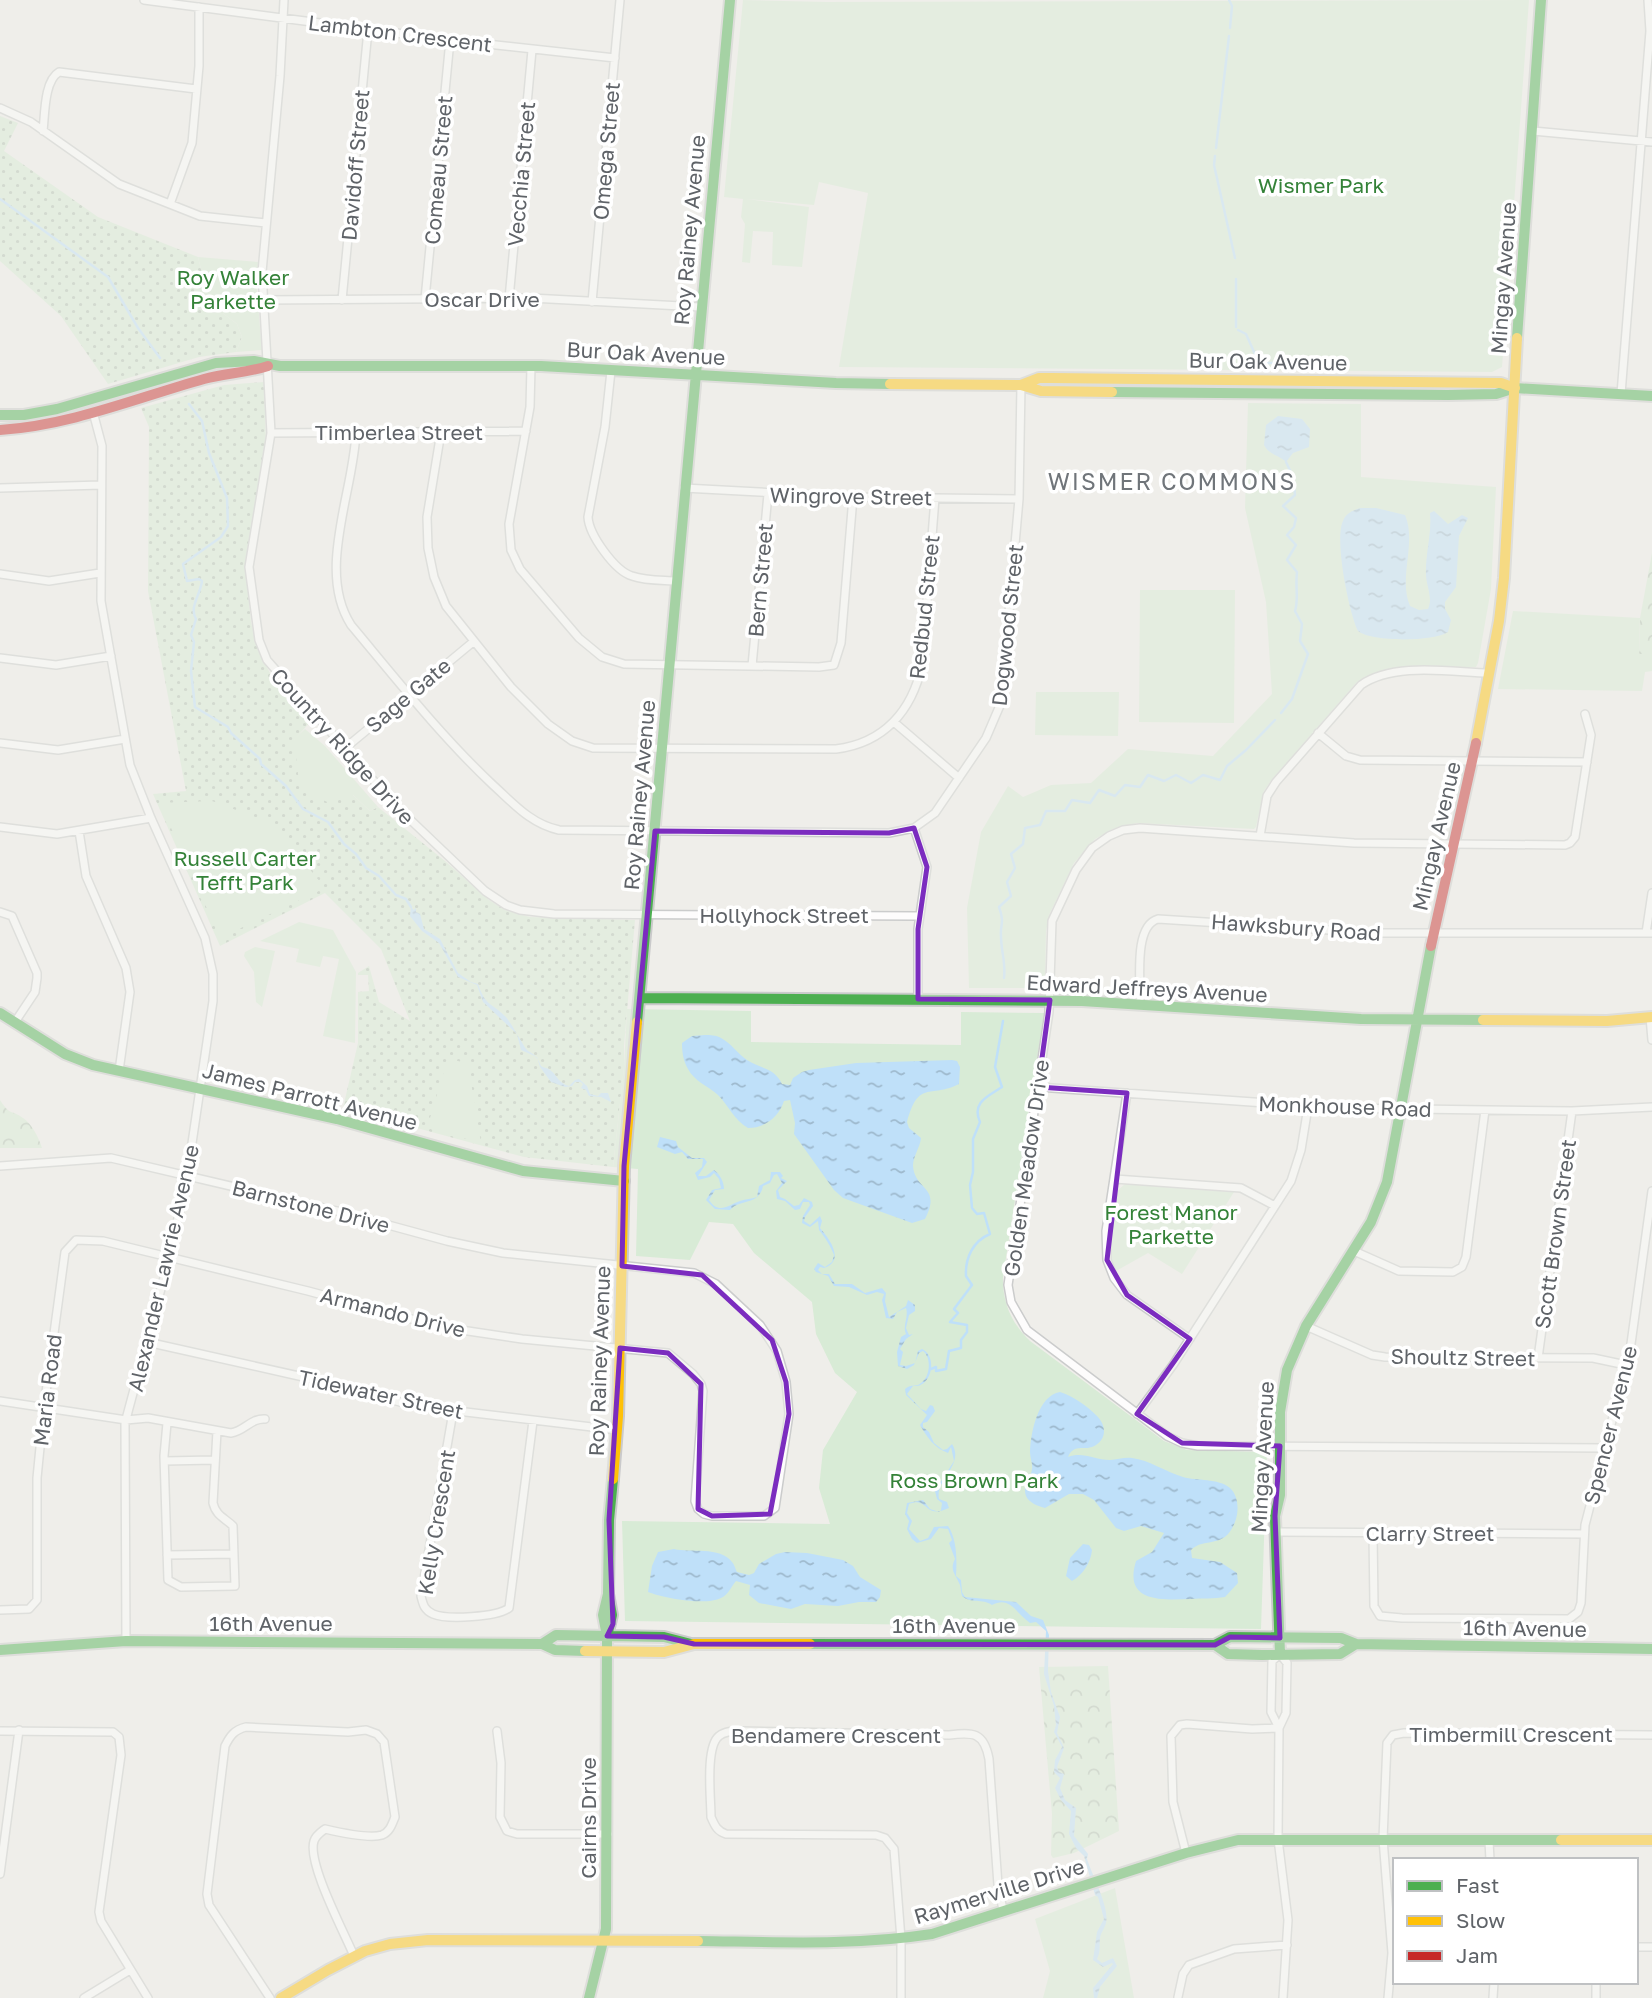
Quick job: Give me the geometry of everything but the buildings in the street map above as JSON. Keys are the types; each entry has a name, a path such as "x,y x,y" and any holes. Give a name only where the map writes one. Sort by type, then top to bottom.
{"street":[{"name":"Lambton Crescent","path":"144,0 368,30 615,58"},
{"name":"Country Ridge Drive","path":"284,0 262,272 271,433 250,559 250,580 259,640 275,671 344,749 410,821 485,891 506,905 543,914 648,914"},
{"name":"Omega Street","path":"592,302 620,0"},
{"name":"Roy Rainey Avenue","path":"607,1636 603,1625 604,1603 608,1594 609,1520 617,1430 626,1146 700,307 730,0"},
{"name":"Mingay Avenue","path":"1280,1654 1275,1516 1280,1495 1280,1412 1284,1380 1306,1326 1371,1222 1385,1191 1433,933 1473,762 1504,578 1541,0"},
{"path":"1621,394 1650,31 1648,0"},
{"path":"170,204 190,153 197,89 199,7"},
{"name":"Davidoff Street","path":"342,300 368,30"},
{"name":"Comeau Street","path":"425,299 450,40"},
{"name":"Vecchia Street","path":"509,299 532,50"},
{"path":"43,131 50,83 59,72 197,89"},
{"path":"0,108 24,118 119,184 205,217 266,223"},
{"path":"1533,131 1652,142"},
{"name":"Oscar Drive","path":"263,300 509,299 700,307"},
{"name":"Bur Oak Avenue","path":"0,415 24,415 57,409 216,363 254,361 268,366 531,366 836,383 1021,385 1051,378 1501,383 1515,388 1652,396"},
{"name":"Bur Oak Avenue","path":"0,430 39,427 203,380 255,371 268,366"},
{"path":"531,366 530,407 509,524 510,543 514,560 579,638 596,653 624,664 834,665 841,643 853,497"},
{"path":"611,371 605,428 588,517 590,528 597,541 628,575 676,582"},
{"name":"Dogwood Street","path":"914,828 935,813 991,729 1002,703 1019,499 1021,385"},
{"name":"Alexander Lawrie Avenue","path":"93,412 101,440 101,601 131,772 205,938 212,966 214,1002 187,1177 169,1259 126,1420 127,1642"},
{"name":"Timberlea Street","path":"271,433 526,431"},
{"path":"356,432 339,527 339,600 351,625 457,751 523,813 540,825 559,830 889,833 914,828 927,867 919,916 918,999"},
{"name":"Redbud Street","path":"441,432 427,517 428,548 434,577 446,606 472,642 511,687 554,728 572,741 593,748 836,749 871,740 895,723 918,685 922,665 935,498"},
{"path":"0,488 101,485"},
{"name":"Wingrove Street","path":"684,488 853,497 1019,499"},
{"name":"Bern Street","path":"752,666 768,494"},
{"path":"0,574 49,581 100,573"},
{"name":"Sage Gate","path":"344,749 472,642"},
{"path":"0,658 56,666 111,656"},
{"path":"1261,836 1267,796 1354,691 1376,677 1398,671 1489,673"},
{"path":"1318,733 1352,759 1587,762 1591,735 1585,714"},
{"path":"895,723 959,778"},
{"path":"0,743 58,750 125,739"},
{"name":"Golden Meadow Drive","path":"1587,762 1577,832 1570,843 1559,845 1354,843 1140,828 1123,830 1101,840 1083,858 1052,921 1050,1000 1009,1276 1011,1302 1027,1330 1136,1415 1182,1444 1605,1448"},
{"path":"0,827 50,834 151,818"},
{"path":"79,831 86,876 130,983 119,1071"},
{"path":"1649,933 1652,893"},
{"path":"0,912 12,916 37,973 35,992 15,1022"},
{"name":"Hollyhock Street","path":"648,914 919,916"},
{"name":"Hawksbury Road","path":"1140,1004 1141,945 1146,928 1153,920 1251,923 1376,933 1649,933"},
{"name":"Edward Jeffreys Avenue","path":"640,998 1050,1000 1361,1019 1607,1021 1651,1017"},
{"name":"James Parrott Avenue","path":"0,1013 73,1058 119,1071 337,1119 523,1171 624,1181"},
{"path":"1651,1017 1652,1040"},
{"name":"Monkhouse Road","path":"1038,1087 1308,1107 1572,1111 1652,1107"},
{"path":"1127,1093 1105,1242 1109,1269 1127,1295 1190,1339"},
{"path":"1136,1415 1190,1339 1295,1171 1308,1107"},
{"path":"1354,1251 1399,1271 1447,1272 1462,1268 1466,1256 1485,1110"},
{"name":"Scott Brown Street","path":"1538,1358 1572,1111"},
{"name":"Barnstone Drive","path":"0,1166 111,1158 337,1210 462,1245 529,1257 687,1271 702,1275 716,1284 760,1325 772,1340 786,1382 789,1414 779,1468 777,1503 772,1512 764,1516 712,1516 698,1509 695,1494 703,1406 701,1384 668,1353 620,1348"},
{"path":"1115,1179 1241,1188 1275,1206"},
{"name":"Spencer Avenue","path":"1373,1533 1374,1606 1380,1616 1569,1619 1574,1616 1580,1607 1584,1534 1626,1364 1639,1295 1652,1191"},
{"name":"Maria Road","path":"0,1610 30,1609 37,1600 37,1478 65,1252 76,1240 103,1241 169,1259"},
{"name":"Armando Drive","path":"169,1259 308,1291 441,1327 522,1339 620,1348"},
{"name":"Shoultz Street","path":"1306,1326 1385,1357 1603,1359 1626,1364"},
{"name":"Tidewater Street","path":"148,1342 321,1381 415,1406 617,1430"},
{"path":"0,1401 126,1420 148,1418 217,1431 237,1432 255,1420 265,1419"},
{"name":"Kelly Crescent","path":"453,1412 421,1596 424,1607 430,1613 440,1616 496,1615 509,1608 533,1421"},
{"path":"167,1423 164,1461 168,1580 181,1587 235,1586 233,1526 220,1517 213,1503 217,1431"},
{"path":"164,1461 214,1460"},
{"name":"Clarry Street","path":"1276,1532 1584,1534"},
{"path":"167,1555 234,1555"},
{"name":"16th Avenue","path":"542,1644 556,1635 664,1637 694,1644 1215,1645 1230,1637 1341,1638 1356,1644 1652,1648"},
{"name":"Cairns Drive","path":"589,1998 606,1929 607,1636"},
{"name":"16th Avenue","path":"0,1650 127,1642 542,1644 555,1650 607,1651 664,1651 694,1644"},
{"name":"16th Avenue","path":"1215,1645 1228,1654 1340,1654 1356,1644"},
{"path":"1279,1728 1271,1712 1272,1661 1280,1654 1287,1664 1286,1713 1279,1728 1278,1839 1288,1920 1283,1998"},
{"path":"1186,1853 1173,1802 1171,1736 1175,1730 1187,1724 1252,1729 1279,1728"},
{"path":"270,1998 209,1905 207,1894 225,1746 230,1735 237,1729 246,1727 348,1732 366,1730 376,1734 384,1742 395,1817 391,1829 384,1835 374,1836 326,1829 317,1835 313,1843 317,1869 354,1956"},
{"path":"0,1874 19,1730"},
{"path":"0,1731 113,1732 119,1737 121,1755 99,1912 101,1921 148,1998"},
{"path":"497,1731 501,1763 500,1817 507,1830 517,1834 608,1834"},
{"name":"Bendamere Crescent","path":"901,1939 894,1849 885,1838 876,1835 726,1834 715,1828 711,1817 711,1755 719,1735 740,1731 949,1735 969,1732 978,1736 984,1742 989,1759 998,1885 1003,1910"},
{"name":"Timbermill Crescent","path":"1382,1839 1387,1744 1393,1735 1652,1735"},
{"path":"1382,1839 1391,1930 1388,1998"},
{"name":"Raymerville Drive","path":"281,1998 354,1956 379,1946 428,1940 845,1942 901,1939 932,1934 1186,1853 1238,1840 1652,1840"},
{"path":"1489,1840 1490,1858"},
{"path":"901,1939 901,1998"},
{"path":"1178,1997 1183,1974 1189,1965 1234,1949 1287,1945"},
{"path":"84,1998 130,1970"}],"highlighted area":[{"path":"914,828 927,867 918,929 918,999 1050,1000 1038,1087 1127,1093 1107,1260 1127,1295 1190,1339 1137,1414 1182,1443 1280,1446 1275,1516 1280,1638 1230,1637 1215,1645 694,1644 664,1637 607,1636 613,1624 609,1520 620,1348 668,1353 701,1384 698,1509 712,1516 770,1514 789,1414 786,1382 772,1340 702,1275 622,1266 624,1166 655,831 889,833"}],"green space":[{"name":"Wismer Park","path":"743,0 1529,0 1502,367 1492,372 839,367 868,193 819,182 814,205 747,199 809,207 802,267 772,265 773,232 753,231 750,263 742,262 745,224 741,217 743,199 724,197"},
{"path":"0,116 18,123 4,151 98,217 198,257 201,269 208,273 216,308 237,324 242,337 236,352 199,357 108,384 61,316 0,261"},
{"name":"Roy Walker Parkette","path":"198,257 258,262 256,281 262,350 236,352 242,337 237,324 216,308 208,298 208,273 201,269"},
{"path":"264,382 266,444 245,562 251,622 258,650 270,673 312,720 294,740 370,811 378,807 489,900 505,910 530,917 635,920 613,1167 524,1157 343,1108 358,1043 358,992 369,991 368,975 358,973 369,966 379,1002 410,1021 381,949 325,893 220,946 153,794 186,791 148,591 149,427 141,408 224,385"},
{"path":"1248,403 1361,404 1361,477 1496,487 1491,589 1478,663 1476,667 1399,667 1370,675 1357,682 1270,782 1264,791 1254,829 1137,823 1113,829 1095,839 1074,863 1050,913 1046,931 1045,988 969,988 967,908 981,832 1008,786 1023,797 1051,785 1091,783 1128,749 1213,756 1272,694 1266,602 1245,508"},
{"path":"1652,553 1652,654 1639,655 1640,618"},
{"path":"1140,590 1235,590 1234,723 1139,722"},
{"path":"1513,611 1640,618 1639,654 1652,654 1652,671 1645,672 1642,691 1498,689"},
{"path":"1036,692 1119,692 1118,736 1035,735"},
{"path":"305,729 325,746 378,807 370,811 353,795 329,803 312,794 299,782 294,739"},
{"name":"Russell Carter Tefft Park","path":"212,801 263,820 290,845 325,888 220,938 160,803"},
{"path":"299,922 333,930 356,972 355,1043 323,1036 339,959 323,956 320,967 296,962 299,949 260,941"},
{"path":"255,947 275,951 262,1007 256,1002 254,972 244,956 245,952"},
{"name":"Ross Brown Park","path":"627,1009 751,1011 751,1042 961,1045 961,1012 1044,1013 1003,1277 1006,1304 1013,1320 1030,1341 1164,1441 1187,1450 1267,1452 1261,1629 625,1621 622,1521 830,1524 819,1488 823,1450 857,1392 835,1373 816,1334 812,1302 754,1253 733,1224 709,1222 690,1260 636,1256 638,1169 613,1167 624,1067"},
{"path":"448,1058 468,1064 481,1143 427,1128"},
{"path":"0,1100 9,1111 29,1124 42,1148 0,1148"},
{"name":"Forest Manor Parkette","path":"1125,1184 1234,1192 1182,1274 1148,1253 1116,1271 1111,1257 1110,1241 1117,1191"},
{"path":"1108,1666 1119,1831 1074,1853 1053,1858 1052,1814 1039,1667"},
{"path":"1115,1888 1134,1998 1043,1998 1050,1971 1035,1919"}],"water":[{"path":"1278,416 1302,419 1310,429 1309,447 1293,453 1286,462 1264,445 1266,425"},
{"path":"1360,508 1376,508 1405,515 1409,537 1407,595 1410,606 1419,610 1428,609 1430,601 1426,568 1430,513 1434,511 1448,524 1462,515 1468,518 1459,536 1456,587 1445,602 1445,609 1451,620 1448,632 1429,638 1388,639 1358,631 1347,593 1340,543 1344,518"},
{"path":"411,907 414,910 416,908 416,912 420,914 424,929 440,939 458,973 478,984 486,1001 506,1017 513,1027 526,1049 536,1056 521,1050 517,1034 483,1002 477,985 458,977 439,943 422,931 410,916"},
{"path":"692,1036 721,1038 747,1060 776,1075 782,1084 790,1085 793,1078 802,1072 856,1063 957,1061 960,1067 959,1084 921,1095 911,1109 907,1122 909,1128 921,1138 913,1166 918,1180 931,1200 925,1219 912,1223 843,1198 834,1190 794,1134 795,1123 790,1100 784,1101 779,1112 766,1124 748,1128 743,1125 718,1095 694,1077 686,1066 682,1043"},
{"path":"538,1059 541,1066 550,1070 563,1083 569,1086 579,1079 587,1086 590,1094 598,1096 608,1093 611,1102 601,1097 589,1096 586,1090 581,1088 581,1082 575,1082 572,1086 565,1087 551,1082 540,1067"},
{"path":"660,1137 676,1141 678,1147 692,1158 704,1158 707,1162 698,1176 706,1176 714,1170 718,1174 724,1189 715,1190 709,1200 716,1207 724,1208 757,1197 730,1210 715,1209 706,1200 712,1190 721,1188 719,1179 714,1173 698,1180 695,1173 702,1167 703,1159 688,1159 682,1152 675,1154 657,1147"},
{"path":"771,1172 780,1172 783,1176 781,1178 787,1181 778,1190 780,1197 794,1206 799,1205 804,1198 812,1202 813,1206 804,1221 810,1225 820,1216 820,1228 831,1243 835,1255 831,1265 824,1268 820,1267 818,1270 822,1274 814,1269 818,1263 825,1267 832,1262 834,1255 819,1230 818,1221 810,1227 802,1223 809,1202 803,1202 800,1209 795,1210 785,1201 777,1199 776,1191 782,1183 777,1174 770,1183 763,1186 757,1197 759,1186 770,1180"},
{"path":"822,1274 829,1274 835,1284 852,1284 865,1293 882,1288 886,1293 889,1317 906,1306 908,1300 915,1305 915,1311 909,1315 906,1328 909,1335 913,1334 900,1349 903,1352 900,1365 915,1363 914,1365 907,1369 898,1366 897,1352 901,1337 906,1334 905,1328 907,1315 906,1308 897,1312 893,1319 886,1318 882,1300 884,1294 877,1292 867,1295 849,1287 834,1286 828,1276"},
{"path":"922,1349 930,1358 931,1371 925,1382 913,1386 907,1394 921,1409 926,1411 930,1405 933,1406 935,1411 927,1422 923,1423 923,1427 929,1432 934,1443 943,1450 952,1444 955,1452 955,1459 953,1465 939,1492 939,1499 947,1502 949,1508 940,1511 942,1503 937,1499 935,1491 954,1461 951,1447 948,1453 939,1448 935,1445 928,1438 920,1425 927,1415 906,1395 905,1389 910,1386 921,1383 928,1372 928,1358 923,1351 915,1362 918,1351"},
{"path":"1060,1392 1089,1409 1100,1420 1104,1429 1101,1441 1090,1448 1075,1449 1068,1457 1083,1455 1104,1460 1138,1459 1183,1477 1220,1483 1233,1491 1237,1511 1232,1529 1221,1539 1191,1550 1192,1558 1220,1562 1237,1573 1238,1583 1225,1597 1168,1599 1140,1592 1133,1575 1136,1561 1152,1552 1164,1533 1141,1526 1124,1531 1116,1528 1094,1500 1083,1494 1069,1494 1045,1508 1027,1498 1025,1488 1032,1469 1030,1452 1034,1425 1046,1400"},
{"path":"923,1500 930,1509 937,1511 930,1510 916,1502 909,1504 907,1513 912,1521 909,1529 920,1541 928,1538 934,1527 948,1526 955,1543 956,1576 948,1529 939,1528 931,1539 917,1543 907,1529 909,1521 905,1514 907,1503"},
{"path":"1083,1544 1089,1545 1092,1550 1090,1559 1083,1572 1072,1581 1066,1576 1070,1558"},
{"path":"674,1549 720,1554 732,1562 737,1572 749,1575 754,1573 759,1564 785,1552 843,1560 853,1566 860,1577 881,1590 880,1597 876,1602 838,1606 805,1604 791,1609 759,1603 749,1595 750,1585 736,1581 726,1595 714,1600 684,1600 648,1592 652,1566 658,1552"},
{"path":"956,1576 961,1580 965,1597 1016,1602 1031,1616 1043,1620 1049,1635 1048,1671 1051,1692 1060,1717 1057,1733 1064,1748 1057,1767 1059,1772 1064,1774 1060,1788 1065,1800 1076,1808 1074,1836 1088,1854 1087,1859 1107,1917 1097,1959 1102,1963 1113,1958 1117,1966 1100,1987 1097,1998 1094,1998 1093,1988 1113,1964 1103,1967 1093,1960 1097,1932 1104,1919 1084,1856 1076,1848 1069,1834 1071,1811 1055,1788 1060,1778 1054,1772 1055,1760 1062,1747 1054,1732 1054,1706 1044,1674 1046,1631 1036,1622 1030,1623 1008,1604 1003,1602 992,1605 969,1600 962,1596"}],"waterway":[{"path":"1229,0 1232,6 1230,28"},
{"path":"1216,148 1229,36"},
{"path":"1215,156 1214,165 1235,258"},
{"path":"0,199 108,277 138,328 160,358"},
{"path":"1236,279 1236,327"},
{"path":"1238,330 1246,334 1259,363 1280,363"},
{"path":"189,404 202,421 209,453 227,498 228,526 221,537 183,564 187,581 202,581 194,606 196,619 191,635 194,642 191,671 195,707 228,727 231,733 260,759 261,764 286,786 303,809 328,822 366,868 379,876 396,895 406,899 411,907"},
{"path":"1281,713 1292,699 1308,654 1300,641 1302,624 1295,611 1297,572 1287,560 1296,545 1287,535 1294,527 1296,518 1283,506 1295,495 1293,477 1286,462"},
{"path":"1004,978 999,907 1011,896 1007,882 1015,868 1011,854 1023,844 1025,828 1040,825 1046,811 1065,811 1072,800 1090,803 1099,790 1115,796 1125,785 1140,787 1148,775 1164,781 1176,775 1191,783 1203,775 1220,780 1227,766 1275,720"},
{"path":"931,1369 946,1369 949,1351 961,1348 967,1325 950,1322 958,1313 954,1309 972,1285 966,1276 971,1251 979,1241 990,1234 984,1213 977,1214 972,1208 970,1185 973,1172 973,1139 980,1122 978,1109 983,1100 1002,1087 995,1067 1003,1021"}],"traffic: fast":[{"path":"637,1022 730,0"},
{"path":"1517,338 1541,0"},
{"path":"0,415 24,415 57,409 216,363 254,361 280,366 541,366 890,384"},
{"path":"1112,392 1448,395 1496,394 1515,388 1652,396"},
{"path":"1280,1654 1275,1516 1280,1495 1280,1412 1287,1370 1306,1326 1371,1222 1387,1182 1431,946"},
{"path":"640,998 1082,1001 1361,1019 1483,1020"},
{"path":"0,1013 65,1054 93,1065 337,1119 523,1171 624,1181"},
{"path":"589,1998 606,1929 607,1636 603,1615 608,1594 609,1520 613,1479"},
{"path":"607,1636 612,1615 608,1594"},
{"path":"542,1644 556,1635 664,1637 691,1644"},
{"path":"810,1644 1215,1645 1230,1637 1341,1638 1356,1644 1652,1649"},
{"path":"0,1650 126,1641 542,1644 555,1650 585,1651"},
{"path":"1215,1645 1228,1654 1262,1655 1340,1654 1356,1644"},
{"path":"698,1941 845,1942 932,1934 1186,1853 1238,1840 1561,1840"}],"traffic: slow":[{"path":"1476,743 1499,621 1504,578 1517,338"},
{"path":"1021,385 1039,378 1051,378 1501,383 1515,388"},
{"path":"890,384 1021,385 1041,391 1112,392"},
{"path":"1483,1020 1607,1021 1652,1017"},
{"path":"613,1479 618,1416 624,1166 637,1022"},
{"path":"585,1651 664,1652 694,1644 810,1644"},
{"path":"1561,1840 1652,1840"},
{"path":"281,1998 365,1951 390,1944 428,1940 698,1941"}],"traffic: jam":[{"path":"0,430 53,423 204,379 268,366"},
{"path":"1431,946 1476,743"}],"district":[{"name":"WISMER COMMONS","path":"1172,481"}]}
